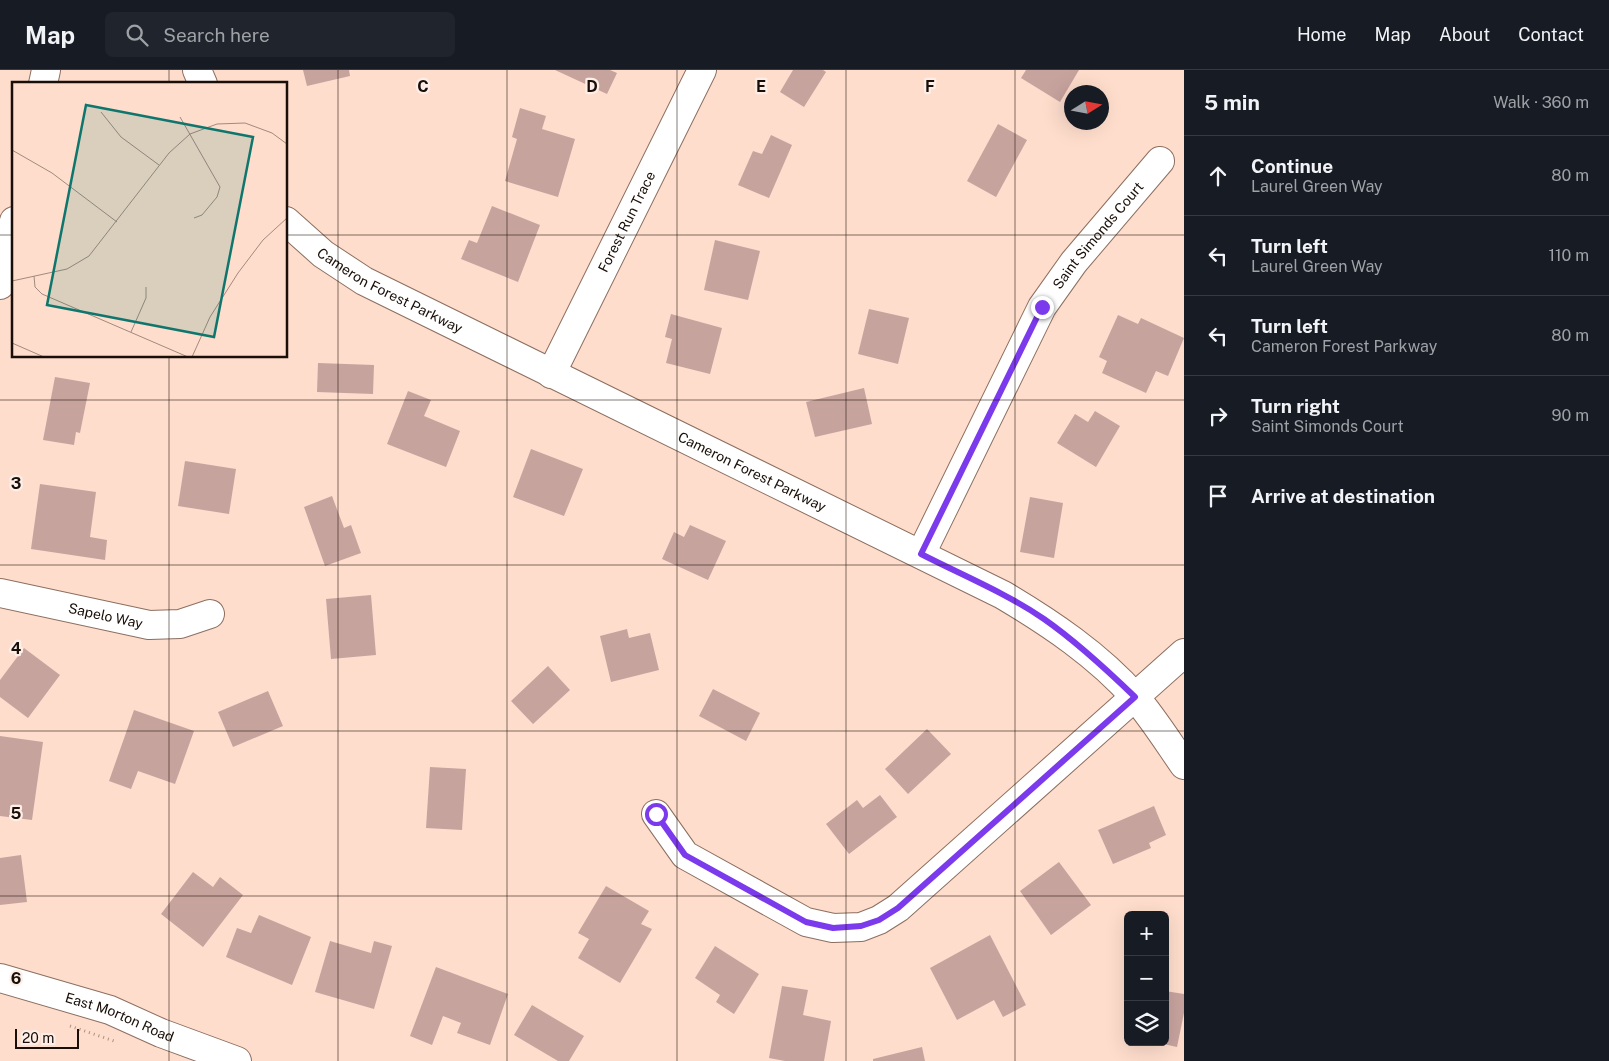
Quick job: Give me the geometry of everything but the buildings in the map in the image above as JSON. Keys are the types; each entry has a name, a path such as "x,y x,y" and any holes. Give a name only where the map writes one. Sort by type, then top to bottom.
{"street":[{"path":"197,70 202,82"},
{"name":"Forest Run Trace","path":"551,374 702,70"},
{"name":"Saint Simonds Court","path":"921,554 1042,307 1074,262 1160,161"},
{"name":"Cameron Forest Parkway","path":"288,223 323,254 364,281 921,554 1003,595 1044,619 1091,655 1135,697 1184,765"},
{"path":"0,285 12,230"},
{"name":"Sapelo Way","path":"0,593 149,625 180,624 210,614"},
{"path":"656,814 685,855 806,922 833,928 861,926 879,920 898,908 1184,653"},
{"name":"East Morton Road","path":"0,978 110,1010 162,1033 237,1061"}],"path":[{"path":"69,1026 121,1043"}],"route":[{"path":"656,814 685,855 806,922 833,928 861,926 879,920 898,908 1135,697 1091,655 1044,619 1003,595 921,554 1042,307"}]}
